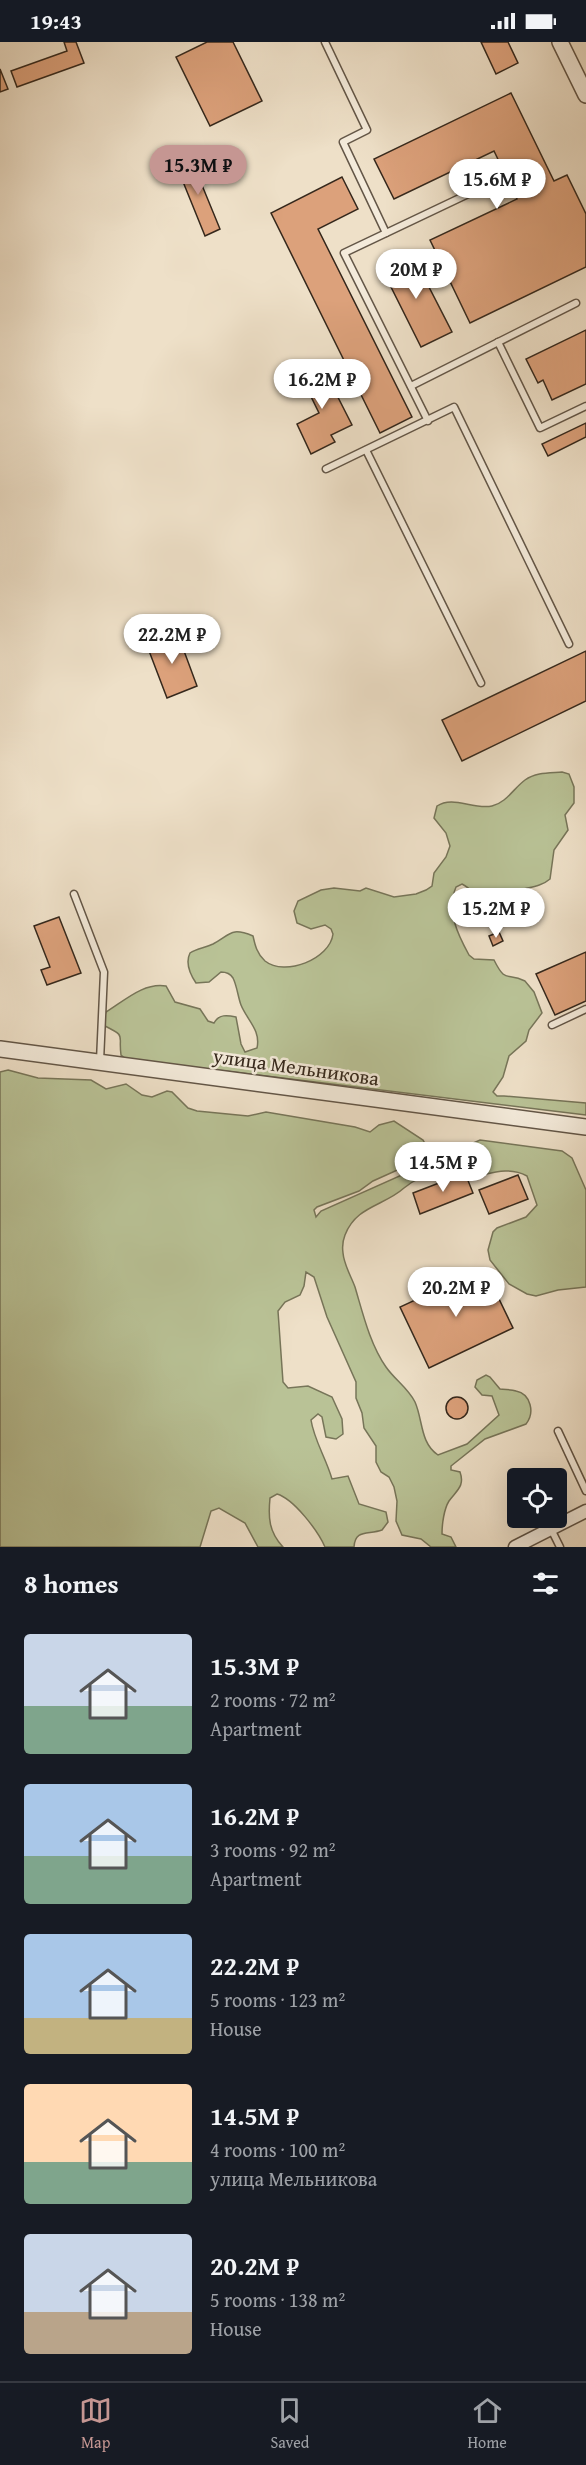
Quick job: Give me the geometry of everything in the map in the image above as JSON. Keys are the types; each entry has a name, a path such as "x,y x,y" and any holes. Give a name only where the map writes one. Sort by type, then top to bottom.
{"street":[{"path":"560,42 584,87"},
{"name":"улица Мельникова","path":"0,1048 584,1131"},
{"path":"515,1547 586,1511"}],"lane":[{"path":"325,42 367,130 343,142 386,233"},
{"path":"428,421 344,254 485,186"},
{"path":"411,386 576,303"},
{"path":"498,342 540,428 586,406"},
{"path":"326,469 454,407 569,644"},
{"path":"366,450 481,683"},
{"path":"74,894 104,972 100,1062"},
{"path":"552,1025 586,1009"},
{"path":"558,1431 586,1491"},
{"path":"551,1529 560,1547"}],"green space":[{"path":"543,773 569,774 574,787 574,803 565,815 568,830 554,850 550,879 538,886 519,890 507,896 502,902 505,916 502,923 492,919 469,888 462,884 456,887 452,905 457,931 469,955 474,959 494,960 504,975 525,981 534,992 542,1013 529,1030 526,1041 509,1056 503,1077 493,1092 497,1096 586,1103 586,1115 126,1059 121,1055 119,1034 105,1026 103,1020 106,1012 134,993 158,986 166,986 175,1002 200,1009 208,1021 214,1023 223,1016 236,1017 241,1044 245,1052 257,1048 255,1030 241,1005 232,976 221,972 209,982 196,983 189,968 190,953 232,933 240,932 253,936 260,955 265,961 284,967 305,963 324,951 333,934 331,929 325,925 311,929 297,923 294,911 298,901 321,890 334,888 360,891 366,888 394,897 426,890 432,886 434,873 446,857 450,846 446,833 434,818 437,806 456,802 492,806 502,802 529,777"},
{"path":"8,1070 38,1078 91,1080 106,1089 126,1084 142,1095 152,1097 167,1091 172,1092 188,1108 197,1111 248,1116 266,1112 355,1127 370,1132 379,1125 394,1121 423,1140 429,1151 422,1159 373,1181 359,1191 317,1207 314,1210 316,1217 321,1211 480,1140 562,1151 572,1158 586,1190 586,1287 558,1290 536,1296 527,1294 509,1284 490,1260 488,1250 493,1232 497,1228 526,1217 537,1205 527,1176 512,1171 467,1178 444,1173 418,1179 363,1212 350,1225 344,1237 345,1262 371,1339 386,1367 415,1402 425,1438 432,1450 438,1455 467,1444 499,1415 492,1396 482,1395 475,1387 477,1380 486,1375 500,1389 521,1393 530,1404 529,1420 526,1424 485,1439 451,1466 451,1470 460,1472 462,1481 446,1508 442,1534 451,1537 456,1547 431,1547 421,1539 402,1535 396,1521 397,1501 394,1487 376,1462 376,1446 364,1428 362,1413 356,1398 356,1382 327,1317 314,1277 306,1272 300,1295 285,1302 278,1311 283,1382 288,1388 308,1386 332,1397 342,1419 343,1434 336,1439 326,1437 322,1417 318,1414 311,1420 317,1442 332,1479 348,1476 359,1504 386,1512 388,1522 382,1530 360,1535 354,1547 325,1547 305,1516 291,1502 277,1494 270,1498 269,1512 272,1530 283,1547 258,1547 245,1523 219,1508 211,1511 200,1547 0,1547 0,1072"}],"building":[{"path":"64,42 76,42 84,63 17,87 11,71 67,51"},
{"path":"207,42 233,42 262,101 210,126 176,57"},
{"path":"481,42 508,42 518,63 496,74"},
{"path":"0,69 8,89 0,92"},
{"path":"511,93 554,181 567,175 586,214 586,267 470,323 430,240 517,199 494,151 394,199 374,159"},
{"path":"190,156 220,229 205,236 175,162"},
{"path":"342,177 358,209 318,229 412,417 380,433 271,213"},
{"path":"411,252 452,332 421,347 381,267"},
{"path":"586,330 586,384 552,400 543,380 538,383 526,359"},
{"path":"320,362 352,425 331,435 335,442 311,454 297,424 319,413 299,372"},
{"path":"586,423 586,437 548,456 542,444"},
{"path":"177,632 197,686 167,698 146,643"},
{"path":"586,651 586,701 462,761 442,720"},
{"path":"59,917 81,973 47,985 41,970 50,967 34,926"},
{"path":"499,932 503,941 493,946 489,936"},
{"path":"586,952 586,1001 555,1015 536,974"},
{"path":"465,1173 473,1193 420,1214 413,1193"},
{"path":"518,1175 528,1199 489,1214 479,1190"},
{"path":"484,1268 513,1328 429,1368 400,1307"},
{"path":"457,1397 465,1400 468,1408 465,1416 457,1419 449,1416 446,1408 449,1400"}]}
